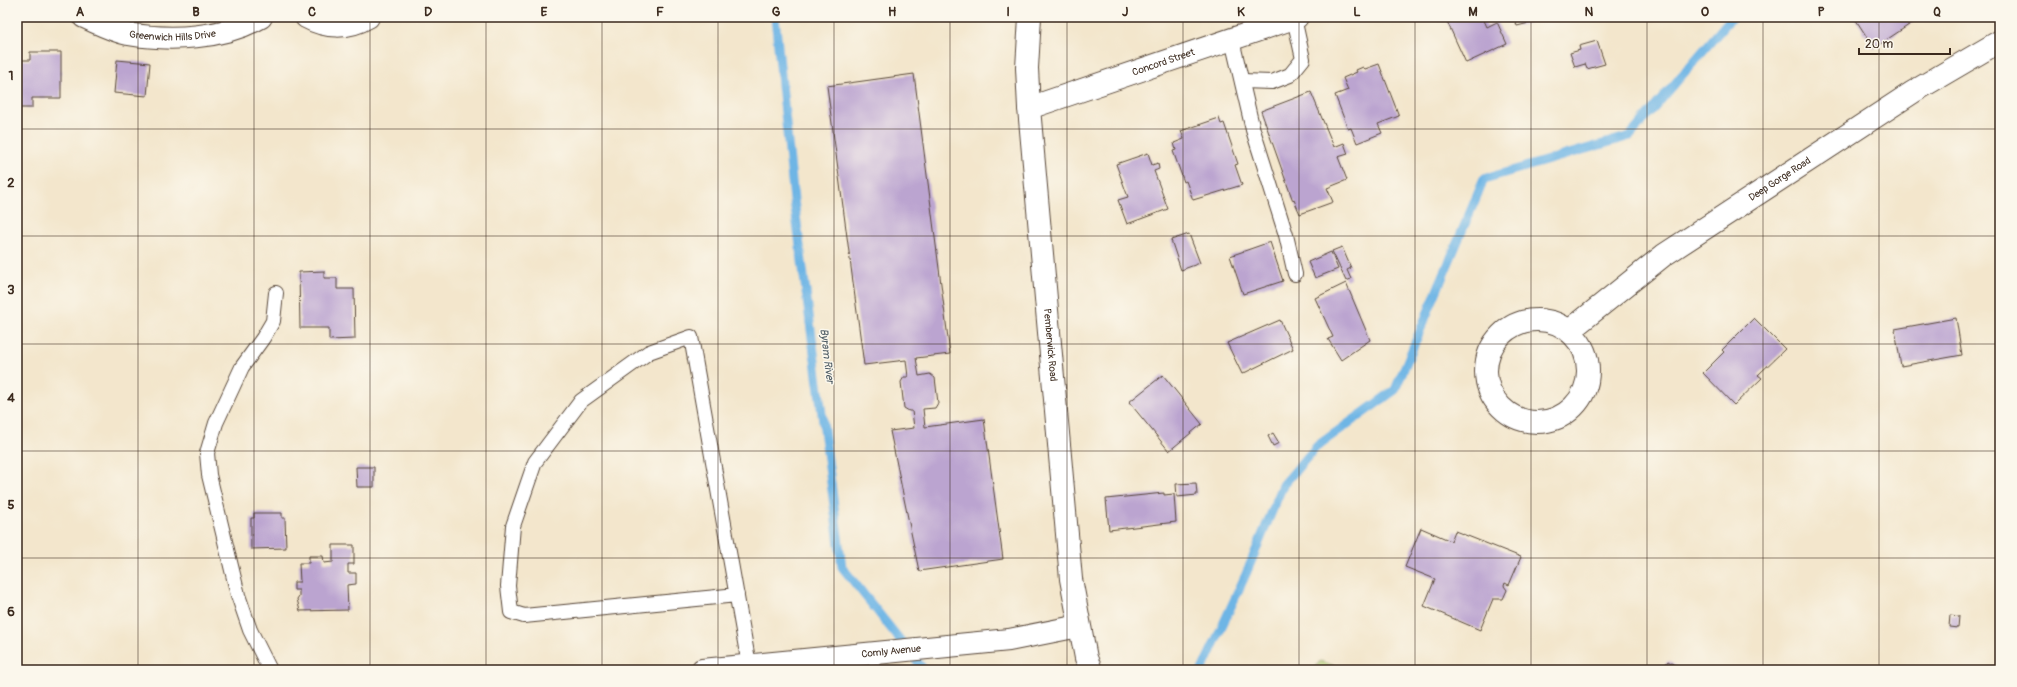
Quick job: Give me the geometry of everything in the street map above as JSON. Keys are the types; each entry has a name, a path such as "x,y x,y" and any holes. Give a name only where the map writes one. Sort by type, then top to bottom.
{"street":[{"name":"Greenwich Hills Drive","path":"84,17 127,34 176,38 224,32 261,17"},
{"path":"306,17 318,24 342,27 368,17"},
{"name":"Pemberwick Road","path":"1030,17 1027,68 1071,579 1086,658 1091,670"},
{"name":"Concord Street","path":"1030,108 1296,18"},
{"name":"Deep Gorge Road","path":"1569,331 1664,255 1913,92 2000,41"},
{"path":"1537,320 1550,321 1569,331 1577,338 1586,354 1588,377 1585,391 1575,406 1554,420 1534,424 1514,418 1500,408 1490,394 1485,370 1491,347 1497,337 1511,326 1537,320"},
{"name":"Comly Avenue","path":"702,670 749,668 846,656 1008,640 1079,626"}],"lane":[{"path":"1242,81 1272,82 1290,75 1303,59 1296,18"},
{"path":"1232,40 1253,130 1286,234 1295,274"},
{"path":"270,670 250,630 238,595 208,475 207,453 216,423 242,366 263,338 273,321 276,293"},
{"path":"737,595 524,616 511,612 508,586 513,526 535,462 581,401 649,352 691,337 737,595 749,668"}],"green space":[{"path":"1320,661 1347,670 1313,670"}],"building":[{"path":"1445,17 1476,17 1478,20 1483,18 1487,27 1497,22 1507,44 1466,63"},
{"path":"1514,17 1540,17 1541,20 1517,26"},
{"path":"1854,17 1921,17 1874,48"},
{"path":"1597,41 1605,64 1587,69 1585,64 1575,67 1570,53 1580,50 1579,46"},
{"path":"30,52 61,52 61,98 32,98 32,108 17,108 17,60 30,60"},
{"path":"117,60 150,63 147,96 114,93"},
{"path":"1379,64 1399,116 1378,124 1382,133 1357,143 1351,128 1348,129 1335,95 1348,90 1343,78 1357,72 1356,70 1363,67 1365,69"},
{"path":"914,74 950,354 916,358 919,376 930,374 935,378 938,403 935,408 923,409 925,427 984,419 1003,559 919,571 890,431 914,428 912,411 904,408 901,382 904,377 908,377 906,360 864,365 827,86"},
{"path":"1311,92 1334,147 1344,143 1348,154 1338,157 1347,180 1327,188 1333,202 1300,214 1294,200 1293,201 1261,111"},
{"path":"1219,118 1221,124 1224,123 1238,164 1235,165 1242,185 1193,200 1186,181 1184,182 1173,151 1176,150 1174,143 1184,139 1181,131"},
{"path":"1148,153 1152,165 1158,163 1159,169 1154,171 1168,209 1127,224 1118,200 1128,197 1116,164"},
{"path":"1189,234 1200,263 1181,270 1171,240"},
{"path":"1270,242 1283,281 1243,294 1230,256"},
{"path":"1342,247 1351,268 1347,270 1351,279 1346,281 1332,251"},
{"path":"1331,252 1338,269 1315,278 1308,262"},
{"path":"324,271 324,278 337,278 337,289 354,289 355,339 329,340 329,328 300,328 299,272"},
{"path":"1346,283 1370,340 1341,360 1328,339 1333,337 1315,298"},
{"path":"1754,318 1785,349 1758,375 1762,378 1734,405 1703,373 1724,352 1722,350"},
{"path":"1956,318 1962,355 1901,366 1895,329"},
{"path":"1280,320 1293,349 1242,374 1227,343"},
{"path":"1163,375 1202,424 1169,451 1129,402"},
{"path":"1273,433 1279,443 1273,446 1268,436"},
{"path":"356,467 374,467 374,487 357,487"},
{"path":"1196,483 1197,495 1177,497 1176,484"},
{"path":"1164,493 1164,495 1174,494 1176,522 1109,530 1106,499"},
{"path":"254,513 282,513 282,518 285,518 286,548 251,549 251,518 254,518"},
{"path":"1421,528 1451,541 1455,531 1521,557 1509,585 1505,583 1504,586 1507,590 1503,599 1493,599 1480,630 1424,606 1435,579 1405,567"},
{"path":"333,545 354,545 354,564 348,564 348,573 356,573 356,584 347,585 348,610 300,611 297,599 299,596 299,590 294,590 294,582 300,582 299,563 309,563 309,556 323,556 324,563 333,562"},
{"path":"1950,615 1959,616 1958,628 1949,627"},
{"path":"1668,661 1682,670 1662,670"}],"waterway":[{"name":"Byram River","path":"775,17 794,200 842,567 924,670"},
{"path":"1202,670 1246,574 1283,485 1317,446 1395,390 1484,179 1630,136 1732,17"}]}
